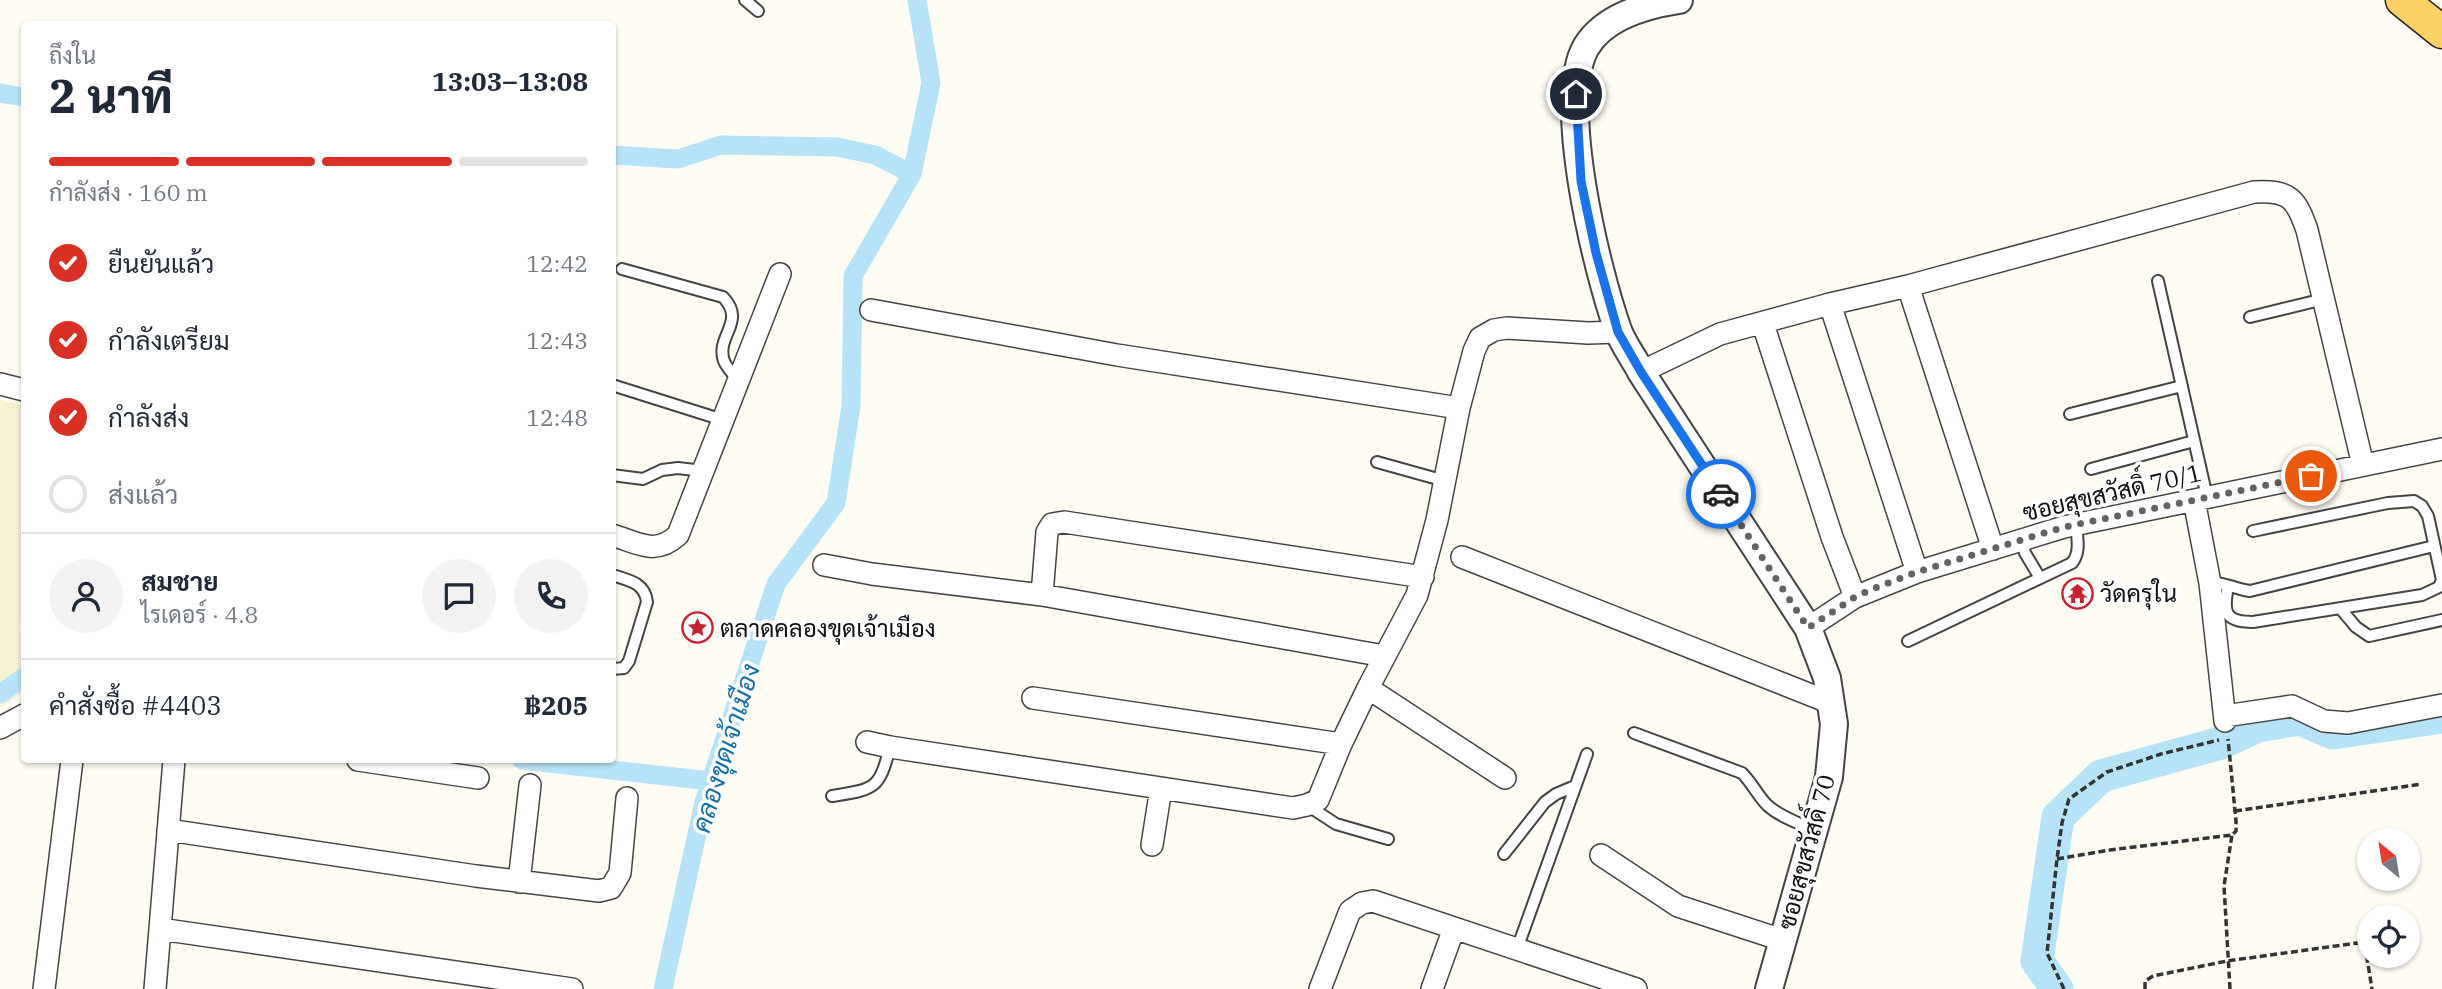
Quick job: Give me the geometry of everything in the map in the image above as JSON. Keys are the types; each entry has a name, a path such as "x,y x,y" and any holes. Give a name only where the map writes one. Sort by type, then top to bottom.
{"main road":[{"path":"2402,0 2442,32"}],"street":[{"name":"ซอยสุขสวัสดิ์ 70","path":"1679,0 1655,4 1614,20 1587,46 1576,74 1575,114 1581,181 1596,253 1618,332 1641,372 1808,628 1827,678 1834,724 1829,777 1769,989"},
{"path":"1641,372 1720,334 2254,192 2276,191 2291,197 2300,208 2307,230 2363,465"},
{"path":"616,536 657,548 678,536 780,274"},
{"path":"1908,286 1993,549"},
{"path":"1830,304 1917,572"},
{"path":"871,310 1117,355 1459,408"},
{"path":"1763,324 1832,537 1855,597"},
{"path":"867,742 1293,808 1307,806 1318,800 1324,792 1341,744 1368,688 1417,595 1445,481 1459,408 1480,338 1494,330 1507,328 1618,332"},
{"path":"0,384 21,389"},
{"name":"ซอยสุขสวัสดิ์ 70/1","path":"1808,628 1855,597 1917,572 2076,524 2440,449"},
{"path":"2200,499 2219,585 2226,727 2292,706 2329,722 2348,723 2442,705"},
{"path":"1042,595 1047,532 1052,524 1064,522 1423,577"},
{"path":"1462,557 1831,703"},
{"path":"824,565 1042,595 1384,656"},
{"path":"1368,688 1505,778"},
{"path":"1033,698 1341,744"},
{"path":"0,728 21,717"},
{"path":"44,989 72,763"},
{"path":"155,989 174,763"},
{"path":"378,763 478,778"},
{"path":"519,882 530,785"},
{"path":"1152,845 1161,788"},
{"path":"168,830 519,882 599,891 611,888 620,873 627,798"},
{"path":"1601,855 1678,906 1782,940"},
{"path":"1320,989 1350,911 1362,903 1373,901 1636,989"},
{"path":"1432,989 1454,928"},
{"path":"160,929 572,989"}],"lane":[{"path":"745,0 758,11"},
{"path":"622,269 723,297 734,316 723,352 724,360 738,381"},
{"path":"2158,281 2194,441 2200,499"},
{"path":"2250,317 2324,299"},
{"path":"616,386 723,420"},
{"path":"2070,414 2182,386"},
{"path":"2091,469 2194,441"},
{"path":"1377,462 1445,481"},
{"path":"616,476 643,479 662,470 678,468 703,471"},
{"path":"2219,585 2229,617 2237,622 2253,622 2422,595 2439,587 2442,580 2428,516 2414,500 2253,531"},
{"path":"1908,641 2072,563 2076,558 2076,524"},
{"path":"2022,540 2025,553 2040,578"},
{"path":"2219,585 2249,591 2434,546"},
{"path":"616,577 641,586 646,593 647,602 629,661 624,668 616,669"},
{"path":"2340,608 2356,627 2369,636 2442,620"},
{"path":"1634,733 1742,773 1765,803 1775,811 1814,830"},
{"path":"832,796 861,791 874,784 882,777 890,747"},
{"path":"1517,949 1587,754"},
{"path":"1504,854 1545,802 1575,786"},
{"path":"1307,806 1336,824 1388,839"}],"path":[{"path":"2064,989 2047,953 2057,859 2066,806 2073,794 2107,772 2161,754 2226,727 2236,831 2232,835 2224,886 2230,989"},
{"path":"2235,811 2423,784"},
{"path":"2057,859 2110,849 2232,835"},
{"path":"2145,989 2147,978 2227,961 2361,944 2366,952 2372,989"}],"shaded area":[{"path":"0,400 21,404 21,694 0,708"}],"waterway":[{"name":"คลองขุดเจ้าเมือง","path":"663,989 704,802 776,584 836,503 851,406 853,276 912,174 931,83 917,0"},
{"path":"0,93 21,96"},
{"path":"616,155 678,159 721,145 837,147 875,155 912,174"},
{"path":"0,694 21,679"},
{"path":"2057,989 2037,961 2058,817 2101,776 2221,743 2258,726 2300,719 2333,733 2442,717"},
{"path":"549,763 711,781"}],"way so far":[{"path":"1721,494 1808,628 1855,597 1875,588 1917,572 2064,527 2311,476"}],"place":[{"name":"วัดครุใน","path":"2077,593"},
{"name":"ตลาดคลองขุดเจ้าเมือง","path":"697,628"}],"route":[{"path":"1576,94 1575,114 1581,181 1596,253 1618,332 1721,494"}]}
